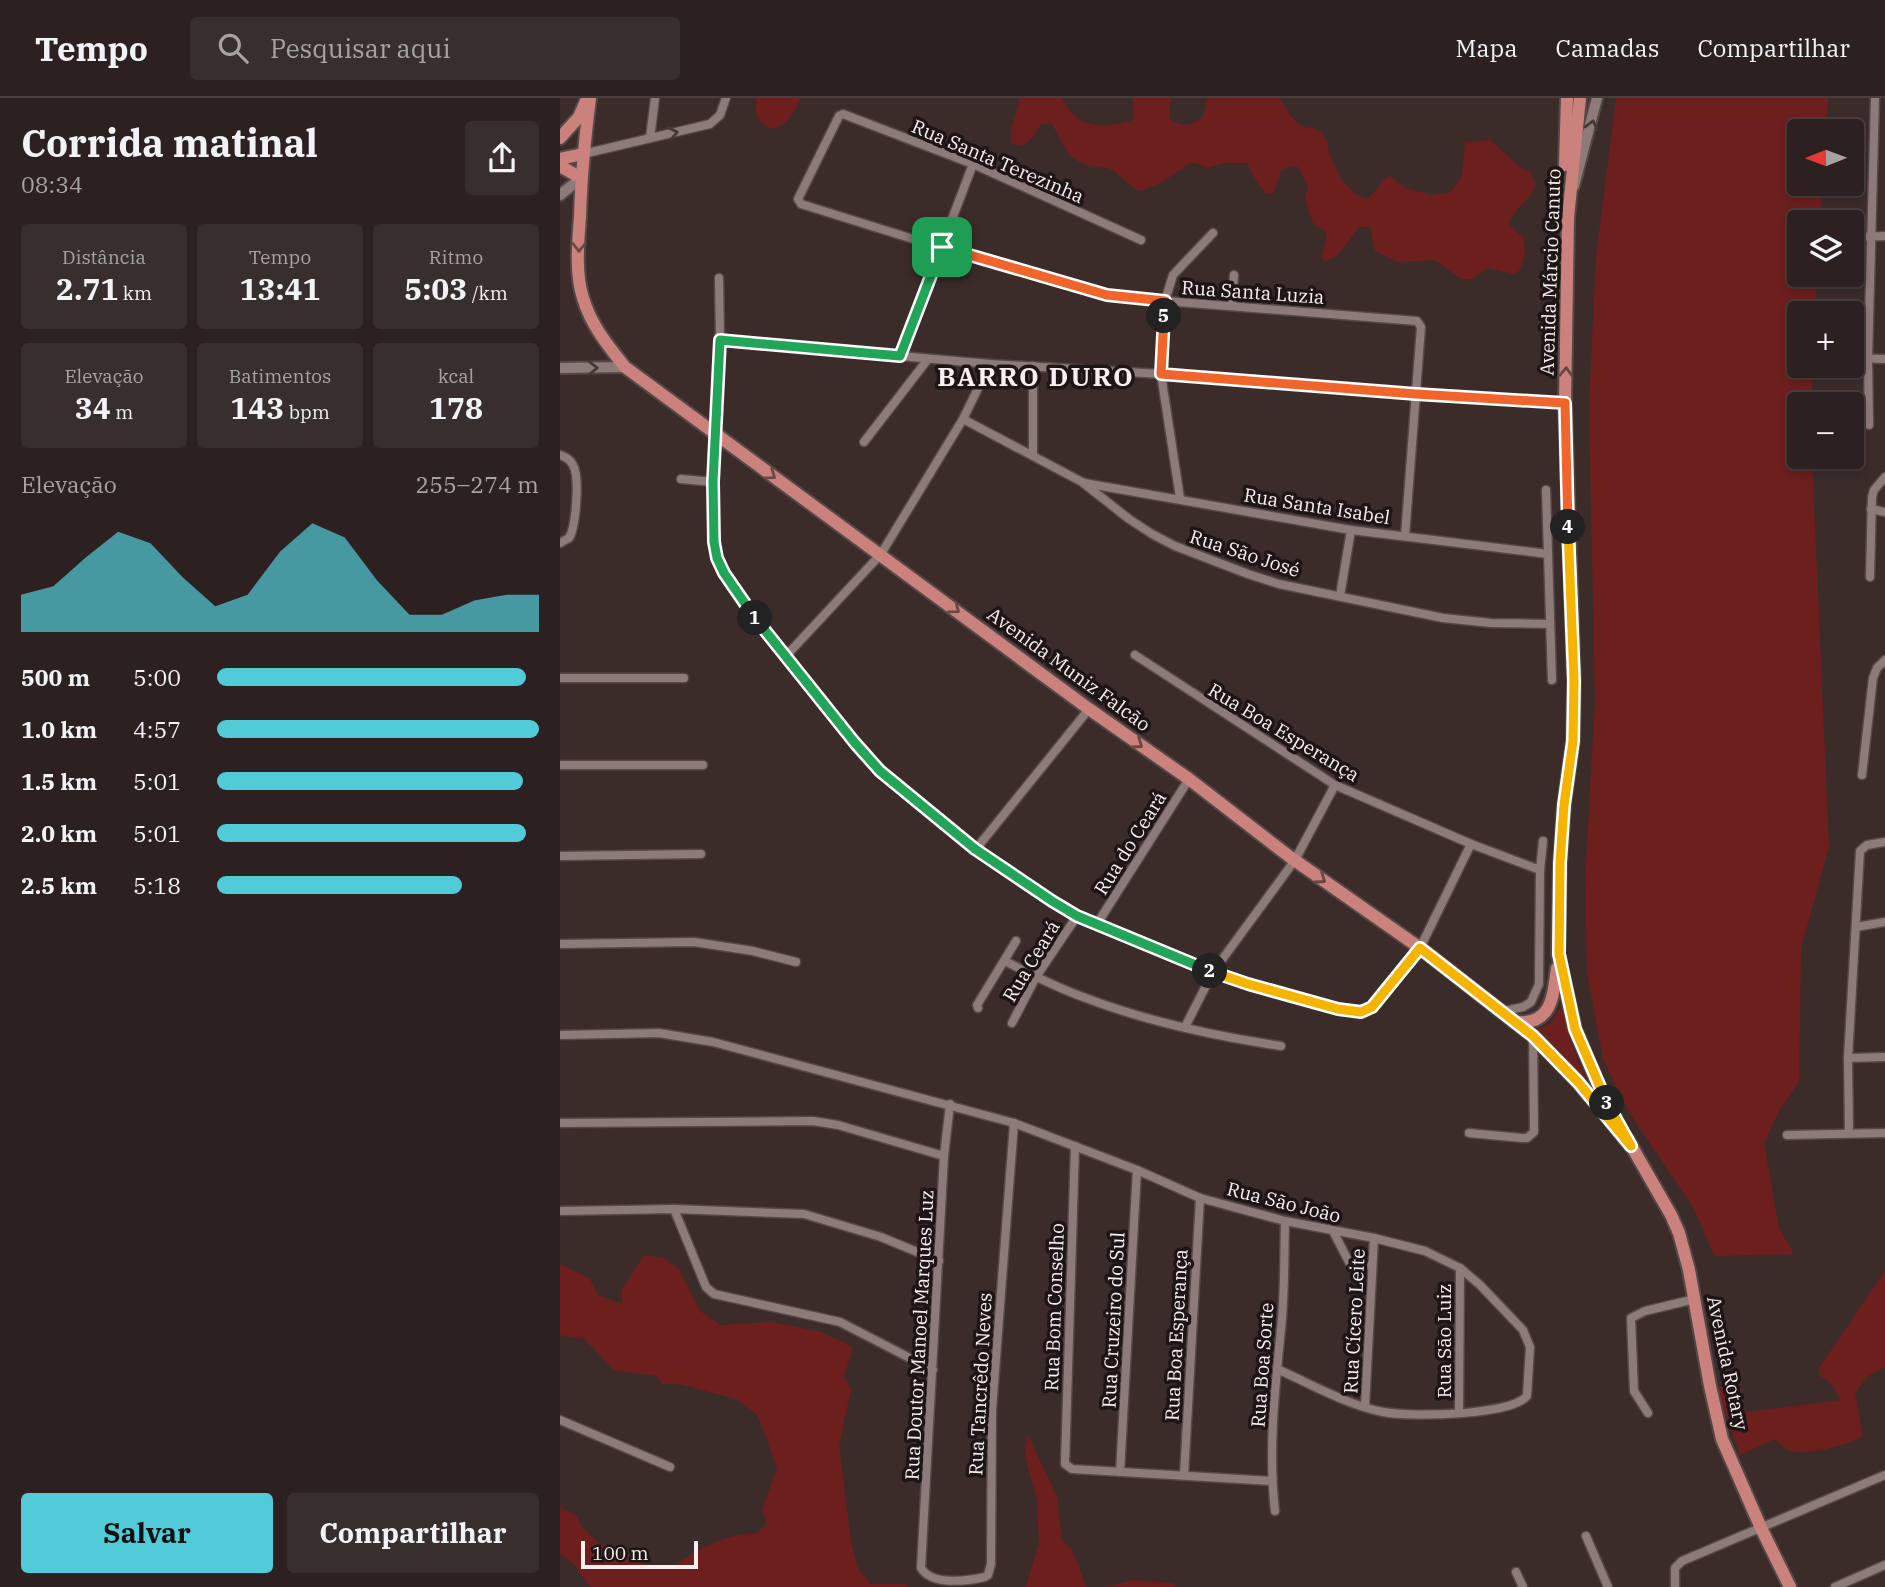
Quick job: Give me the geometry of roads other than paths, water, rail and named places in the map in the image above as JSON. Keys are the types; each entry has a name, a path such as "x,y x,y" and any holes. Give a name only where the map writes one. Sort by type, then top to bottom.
{"main road":[{"path":"560,138 579,117 589,98"},
{"name":"Avenida Muniz Falcão","path":"589,98 578,246 582,297 597,330 625,367 1088,709 1189,779 1295,860 1420,948 1533,1036 1578,1082 1631,1146"},
{"path":"1567,98 1565,171 1568,218"},
{"name":"Avenida Márcio Canuto","path":"1580,98 1568,218 1565,403 1574,681 1573,741 1564,805 1560,863 1559,954 1575,1029 1602,1093 1631,1146"},
{"path":"1569,199 1578,175 1597,98"},
{"path":"560,159 583,154"},
{"path":"560,166 581,178 560,195"},
{"path":"560,368 625,367"},
{"path":"1514,1022 1536,1019 1548,1009 1552,1000 1559,954"},
{"name":"Avenida Rotary","path":"1631,1146 1671,1215 1687,1261 1717,1420 1761,1528 1790,1587"}],"street":[{"path":"650,138 655,98"},
{"path":"583,154 710,124 720,115 726,98"},
{"path":"1869,425 1868,358 1875,98"},
{"name":"Rua Santa Terezinha","path":"799,202 807,177 842,114 973,164 1141,240"},
{"path":"900,356 973,164"},
{"name":"Rua Santa Luzia","path":"799,202 1107,295 1418,321 1420,327 1416,394"},
{"path":"1180,498 1161,374 1165,301 1173,275 1213,233"},
{"path":"1864,236 1885,236"},
{"path":"1233,306 1234,275"},
{"path":"719,278 720,340 713,482 714,542 717,558 733,589 785,657 880,771 975,849 1077,916 1213,972 1338,1009 1361,1012 1372,1007 1420,948 1471,844"},
{"path":"720,340 990,365 1161,374 1565,403"},
{"path":"1864,358 1885,359"},
{"path":"864,442 928,359"},
{"path":"785,657 881,554 964,419 990,365"},
{"path":"1033,366 1033,455"},
{"path":"1405,536 1416,394"},
{"name":"Rua São José","path":"964,419 1082,482 1129,519 1175,546 1279,584 1461,620 1550,624"},
{"path":"560,455 571,461 576,472 574,523 569,538 560,543"},
{"path":"1870,578 1871,509 1874,490 1885,477"},
{"path":"681,479 713,482"},
{"name":"Rua Santa Isabel","path":"1082,482 1352,530 1548,554"},
{"path":"1546,490 1552,680"},
{"path":"1871,509 1885,512"},
{"path":"1340,596 1352,530"},
{"name":"Rua Boa Esperança","path":"1135,656 1335,785 1471,844 1540,870"},
{"path":"1862,775 1873,678 1877,668 1885,660"},
{"path":"560,678 684,678"},
{"path":"975,849 1012,809 1088,709"},
{"path":"560,765 703,765"},
{"name":"Rua do Ceará","path":"1097,924 1189,779"},
{"path":"1185,1027 1213,972 1295,860 1335,785"},
{"path":"1500,1012 1523,1007 1531,1002 1539,984 1540,870 1543,841"},
{"path":"1849,1133 1848,1058 1859,858 1863,847 1885,842"},
{"path":"560,856 701,854"},
{"name":"Rua Ceará","path":"1012,1023 1036,976 1077,916"},
{"path":"1856,927 1885,922"},
{"path":"978,1008 977,1005 1016,941"},
{"path":"560,944 694,942 753,951 796,962"},
{"path":"1005,961 1110,1007 1185,1027 1280,1046"},
{"name":"Rua São João","path":"560,1035 682,1035 1014,1123 1138,1170 1200,1198 1285,1221 1425,1251 1460,1268 1480,1285 1526,1334 1530,1353 1528,1392 1524,1401 1502,1408 1459,1413"},
{"path":"1469,1133 1527,1138 1534,1132 1533,1036"},
{"path":"1848,1058 1885,1057"},
{"name":"Rua Doutor Manoel Marques Luz","path":"921,1568 944,1156 950,1104"},
{"path":"560,1123 813,1121 838,1125 944,1156"},
{"name":"Rua Tancrêdo Neves","path":"921,1568 926,1574 940,1580 976,1579 988,1576 990,1570 992,1410 1014,1123"},
{"path":"1787,1135 1885,1133"},
{"name":"Rua Bom Conselho","path":"1075,1146 1064,1459 1068,1468 1120,1472"},
{"name":"Rua Cruzeiro do Sul","path":"1120,1472 1138,1170"},
{"name":"Rua Boa Esperança","path":"1184,1475 1200,1198"},
{"path":"560,1211 674,1209 804,1214 881,1237 939,1261"},
{"path":"674,1209 706,1287 714,1294 839,1322 933,1370"},
{"name":"Rua Boa Sorte","path":"1275,1511 1272,1481 1277,1370 1282,1327 1285,1221"},
{"path":"1333,1231 1349,1262 1372,1266"},
{"name":"Rua Cícero Leite","path":"1365,1406 1374,1238"},
{"name":"Rua São Luiz","path":"1459,1413 1460,1268"},
{"path":"1648,1413 1634,1391 1631,1318 1645,1311 1695,1299"},
{"path":"1277,1370 1351,1402 1386,1412 1459,1413"},
{"path":"560,1420 670,1467"},
{"path":"1120,1472 1272,1481"},
{"path":"1675,1587 1675,1568 1682,1561 1885,1475"},
{"path":"1586,1536 1608,1587"},
{"path":"1835,1587 1885,1565"},
{"path":"1516,1572 1523,1587"}],"district":[{"name":"BARRO DURO","path":"1036,377"}]}
